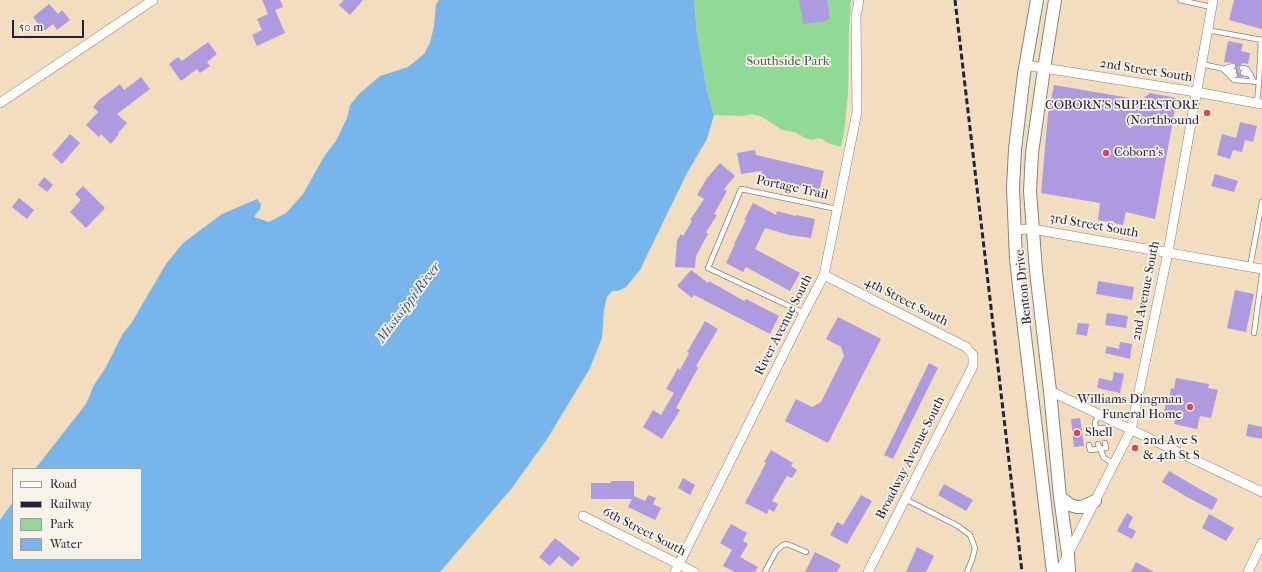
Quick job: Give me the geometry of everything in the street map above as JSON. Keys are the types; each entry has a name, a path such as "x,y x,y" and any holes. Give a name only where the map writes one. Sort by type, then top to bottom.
{"main road":[{"name":"Benton Drive","path":"1037,0 1025,65 1015,149 1013,188 1019,286 1053,572"},
{"name":"Benton Drive","path":"1055,0 1032,154 1030,190 1032,229 1069,572"},
{"path":"1060,497 1070,505 1077,507 1082,507 1095,501"}],"street":[{"path":"0,103 153,0"},
{"name":"River Avenue South","path":"677,568 824,275 856,112 856,16 859,0"},
{"name":"2nd Avenue South","path":"1059,572 1132,430 1168,252 1212,3"},
{"name":"2nd Street South","path":"1025,65 1196,92 1259,104"},
{"name":"3rd Street South","path":"1016,230 1032,229 1262,269"},
{"name":"4th Street South","path":"824,275 966,347 973,355"},
{"name":"Broadway Avenue South","path":"868,572 973,366 973,355"},
{"path":"1050,392 1262,492"},
{"name":"6th Street South","path":"584,516 677,568 694,572"},
{"path":"1248,572 1262,543"}],"lane":[{"path":"1180,0 1212,3"},
{"path":"1207,30 1261,40 1257,82 1259,104"},
{"path":"1201,64 1234,71 1223,69"},
{"path":"1223,69 1234,80 1257,82"},
{"path":"1251,75 1247,78 1243,72 1247,69 1257,82"},
{"name":"Portage Trail","path":"804,313 708,268 741,189 837,209"},
{"path":"1250,267 1262,202"},
{"path":"1254,333 1262,275"},
{"path":"1096,431 1096,422 1099,415"},
{"path":"1088,434 1088,430 1096,431 1103,428 1104,432"},
{"path":"1089,445 1090,450 1098,446 1106,448 1105,443"},
{"path":"1098,446 1104,458 1114,464"},
{"path":"905,499 958,526 970,535 975,548 967,572"},
{"path":"765,572 776,551 783,545 786,544 806,552"}],"green space":[{"name":"Southside Park","path":"694,0 851,0 848,95 841,147 828,143 819,138 812,140 807,139 795,132 782,130 762,117 752,114 743,116 714,115 707,91 697,34"}],"water":[{"name":"Mississippi River","path":"439,0 694,0 697,34 707,91 714,115 707,139 687,173 640,270 626,287 618,291 612,291 607,297 604,309 602,338 589,370 547,439 512,488 440,572 0,572 0,520 12,503 12,560 142,560 142,468 36,468 86,404 94,385 106,367 122,335 132,322 166,264 183,243 222,214 257,199 261,204 260,210 254,217 269,222 286,213 303,194 325,155 336,141 347,118 350,105 359,94 380,76 408,67 424,54 430,43 434,26 436,5"}],"building":[{"path":"262,0 280,0 283,7 275,10 285,33 257,46 252,35 262,30 257,19 268,14"},
{"path":"344,0 363,0 350,15 339,5"},
{"path":"799,0 827,0 830,19 826,21 803,24"},
{"path":"1234,0 1262,0 1262,29 1229,20"},
{"path":"49,4 58,14 62,10 70,20 57,30 53,24 44,31 33,17"},
{"path":"1228,41 1243,44 1241,51 1250,53 1248,64 1241,63 1242,64 1238,67 1240,74 1244,77 1238,77 1235,63 1224,62"},
{"path":"208,42 217,54 207,62 210,66 200,73 197,69 181,81 169,64 178,57 182,61"},
{"path":"141,77 150,89 117,114 127,123 111,144 101,134 99,137 86,125 98,112 93,107 99,100 120,84 124,90"},
{"name":"Coborn's","path":"1054,85 1141,100 1150,93 1177,98 1155,219 1126,212 1123,225 1098,220 1100,203 1041,193 1048,114"},
{"path":"1240,122 1257,126 1253,142 1245,140 1242,152 1233,150 1230,159 1217,155 1222,134 1236,138"},
{"path":"70,134 80,143 62,164 52,155"},
{"path":"755,150 756,155 824,171 819,191 760,177 762,171 741,174 737,153"},
{"path":"720,163 735,176 724,189 727,191 714,214 717,215 706,232 708,234 696,256 695,268 675,267 677,240 681,234 683,236 692,221 690,220 704,199 697,195 707,178"},
{"path":"1215,174 1238,181 1234,192 1211,186"},
{"path":"44,177 53,185 47,192 38,185"},
{"path":"83,186 105,208 86,228 70,212 81,200 75,194"},
{"path":"19,198 34,210 27,219 12,207"},
{"path":"753,203 776,215 777,211 815,219 811,238 789,235 765,228 755,249 800,273 790,291 746,267 743,272 726,263 746,220 744,220"},
{"path":"691,270 708,283 709,281 744,301 746,299 779,316 770,334 694,295 692,298 677,286"},
{"path":"1098,281 1134,287 1132,300 1096,294"},
{"path":"1235,290 1254,294 1246,332 1227,328"},
{"path":"1107,313 1128,316 1126,328 1105,325"},
{"path":"838,317 881,339 828,443 785,421 796,399 812,407 821,402 844,356 841,347 826,339"},
{"path":"705,321 718,329 696,366 698,368 676,408 680,410 662,439 643,427 653,410 661,415 674,393 666,389 678,368 680,370 689,353 687,352"},
{"path":"1078,323 1089,324 1087,336 1076,334"},
{"path":"1120,342 1132,344 1130,359 1105,353 1107,346 1119,349"},
{"path":"929,363 938,368 893,459 884,455"},
{"path":"1114,372 1124,374 1120,393 1097,388 1099,378 1112,381"},
{"name":"Williams Dingman Funeral Home","path":"1176,378 1209,384 1208,388 1218,390 1211,418 1200,416 1197,429 1174,424 1176,414 1164,412 1167,398 1169,399 1171,388 1174,389"},
{"name":"Shell","path":"1080,418 1084,446 1074,447 1071,419"},
{"path":"1248,424 1262,427 1262,439 1246,436"},
{"path":"771,450 793,463 791,466 797,470 792,478 787,476 772,501 778,504 774,512 769,509 767,514 745,503 766,463 764,462"},
{"path":"1169,471 1218,499 1212,510 1162,482"},
{"path":"683,478 695,485 690,495 678,488"},
{"path":"611,481 634,481 634,496 645,501 648,495 656,498 653,504 661,508 655,520 628,507 632,499 591,499 591,483 611,483"},
{"path":"944,484 973,500 966,511 938,495"},
{"path":"861,495 872,501 847,544 830,535 837,522 843,525"},
{"path":"1127,513 1133,517 1128,527 1136,531 1132,539 1117,531"},
{"path":"1209,514 1234,528 1226,541 1202,528"},
{"path":"731,524 747,533 743,541 748,544 740,557 758,567 755,572 735,572 723,566 732,550 720,543"},
{"path":"555,538 580,558 572,567 559,556 550,566 539,557"},
{"path":"917,547 934,556 926,572 906,572"},
{"path":"815,552 841,565 837,572 805,572"},
{"path":"1136,562 1154,572 1131,572"}],"railway":[{"path":"955,0 1022,572"}],"place":[{"name":"COBORN'S SUPERSTORE (Northbound","path":"1207,113"},
{"name":"Coborn's","path":"1106,153"},
{"name":"Williams Dingman Funeral Home","path":"1190,407"},
{"name":"Shell","path":"1077,433"},
{"name":"2nd Ave S & 4th St S","path":"1135,448"}]}
